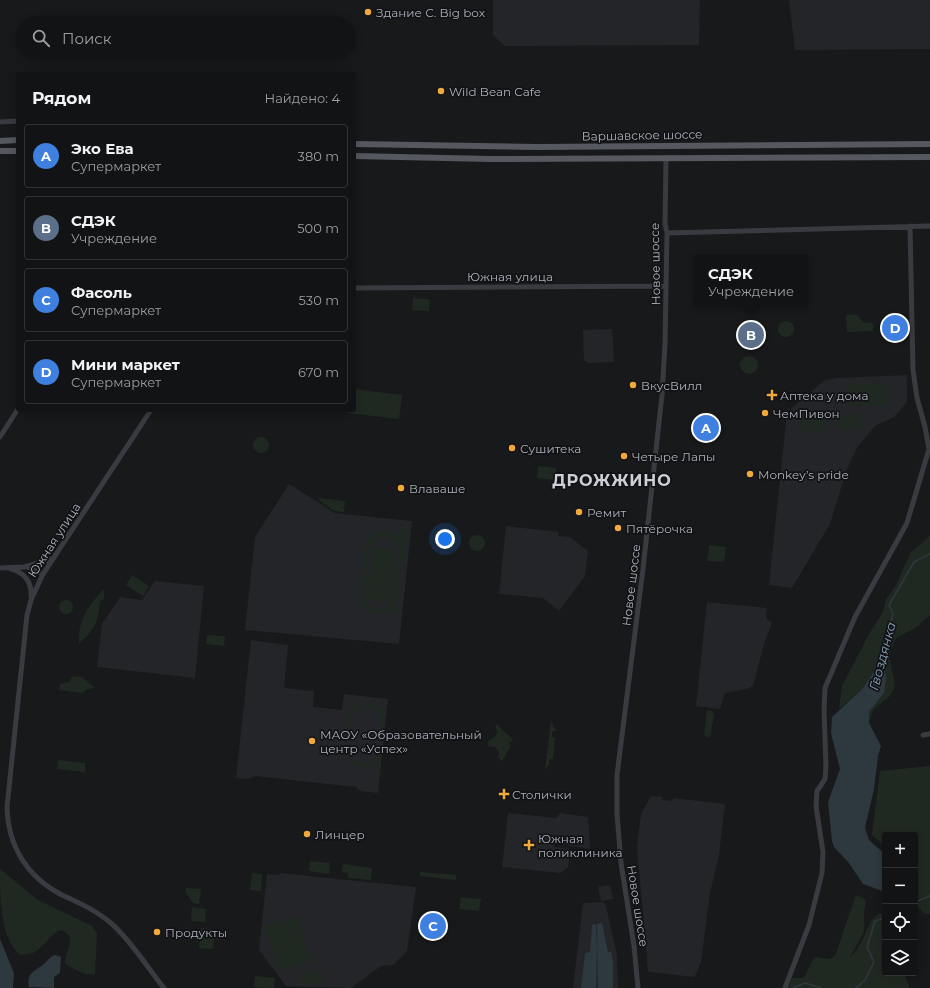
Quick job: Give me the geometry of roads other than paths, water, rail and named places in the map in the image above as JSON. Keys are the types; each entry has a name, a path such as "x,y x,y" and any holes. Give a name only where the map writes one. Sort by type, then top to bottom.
{"main road":[{"path":"0,141 16,140"},
{"name":"Варшавское шоссе","path":"356,144 537,147 930,144"},
{"path":"0,151 16,150"},
{"name":"Варшавское шоссе","path":"356,156 483,159 930,157"}],"street":[{"path":"0,122 16,121"},
{"name":"Новое шоссе","path":"638,988 634,946 621,863 617,814 617,775 643,569 662,395 667,233 665,224 666,159"},
{"path":"785,988 809,925 822,873 823,852 816,806 817,791 825,779 826,766 824,710 825,688 855,617 907,523 929,449 928,427 917,398 913,370 910,226"},
{"path":"667,233 930,226"},
{"name":"Южная улица","path":"356,288 666,286"},
{"path":"0,437 16,412"},
{"name":"Южная улица","path":"150,412 43,574 31,600 27,615 7,794 7,820 12,840 19,856 36,876 49,887 94,911 112,925 164,988"},
{"path":"2,568 24,567 44,563 53,559"},
{"path":"24,567 36,570 43,574"},
{"path":"2,568 20,572 27,578 31,591 31,600"},
{"path":"923,735 930,734"}],"waterway":[{"name":"Гвоздянка","path":"877,670 893,614 889,605 914,562 930,554"},
{"path":"918,901 930,896"},
{"name":"Гвоздянка","path":"856,988 865,980 874,962 867,947 875,921 882,919"},
{"name":"Гвоздянка","path":"793,988 805,983 821,988"}],"place":[{"name":"Здание C. Big box","path":"368,12"},
{"name":"Wild Bean Cafe","path":"441,91"},
{"name":"Мини маркет","path":"895,328"},
{"name":"СДЭК","path":"751,335"},
{"name":"ВкусВилл","path":"633,385"},
{"name":"Аптека у дома","path":"772,395"},
{"name":"ЧемПивон","path":"765,413"},
{"name":"Эко Ева","path":"706,428"},
{"name":"Сушитека","path":"512,448"},
{"name":"Четыре Лапы","path":"624,456"},
{"name":"Monkey’s pride","path":"750,474"},
{"name":"Влаваше","path":"401,488"},
{"name":"Ремит","path":"579,512"},
{"name":"Пятёрочка","path":"618,528"},
{"name":"МАОУ «Образовательный центр «Успех»","path":"312,741"},
{"name":"Столички","path":"504,794"},
{"name":"Линцер","path":"307,834"},
{"name":"Южная поликлиника","path":"529,845"},
{"name":"Фасоль","path":"433,926"},
{"name":"Продукты","path":"157,932"}],"district":[{"name":"ДРОЖЖИНО","path":"612,480"}]}
